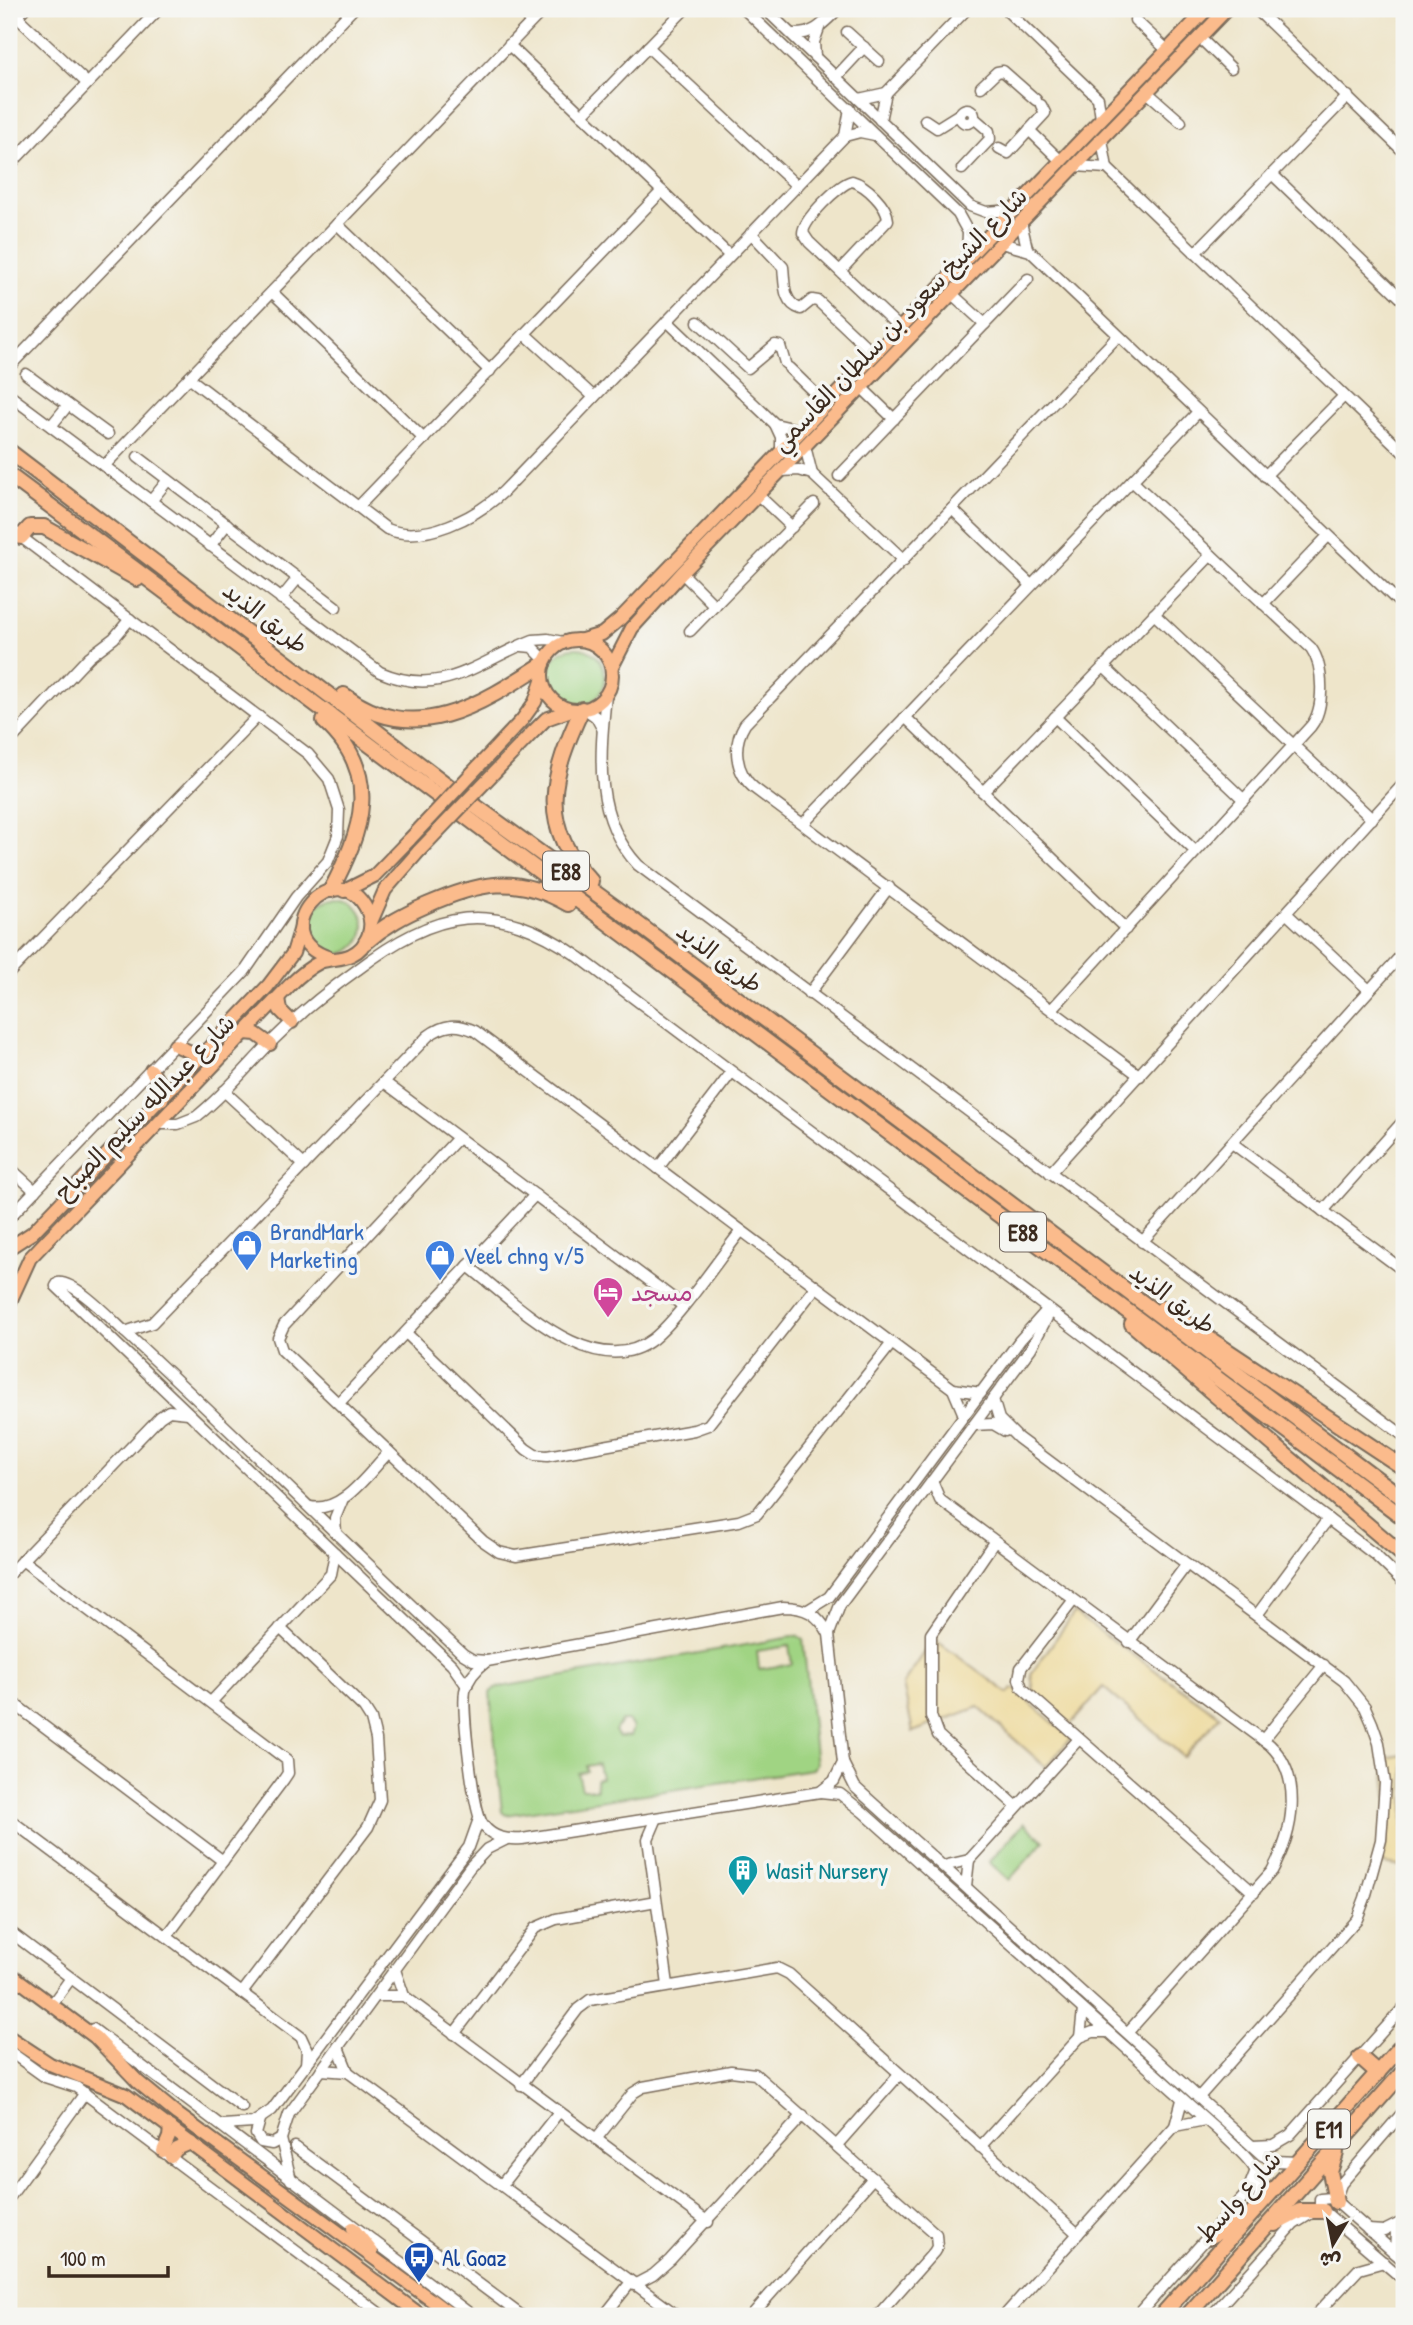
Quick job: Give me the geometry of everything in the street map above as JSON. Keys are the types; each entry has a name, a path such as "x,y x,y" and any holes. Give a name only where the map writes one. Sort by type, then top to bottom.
{"highway":[{"name":"طريق الذيد","path":"9,451 460,795 630,918 1404,1499"},
{"name":"طريق الذيد","path":"9,475 1404,1518"},
{"path":"15,532 30,527 44,527 133,578 155,585"},
{"path":"186,584 249,624 351,700 385,717 404,720 442,717 488,697 544,662"},
{"path":"174,599 214,637 318,715 345,745 360,782 361,821 337,891"},
{"path":"580,709 559,762 553,799 555,818 560,836 579,868 630,918"},
{"path":"366,942 408,914 456,892 494,884 533,888 552,895 610,933 640,948"},
{"path":"1095,1285 1125,1318 1404,1556"},
{"path":"1124,1290 1157,1304 1404,1468"},
{"path":"1377,1533 1404,1567"},
{"name":"شارع واسط","path":"1161,2316 1404,2043"},
{"path":"1360,2057 1378,2073"},
{"name":"شارع واسط","path":"1187,2316 1403,2074"},
{"path":"1262,2232 1292,2214 1329,2209 1330,2172 1340,2143"},
{"path":"1209,2237 1253,2215"}],"main road":[{"name":"شارع الشيخ سعود بن سلطان القاسمي","path":"582,640 595,637 614,625 1207,9"},
{"name":"شارع الشيخ سعود بن سلطان القاسمي","path":"612,667 628,633 682,573 1227,9"},
{"path":"781,452 775,467 782,471"},
{"path":"582,640 601,649 612,667 612,678 606,695 580,709 555,715 533,732 385,890 371,922 366,942 351,956 321,956 307,944 301,927 306,907 312,899 374,876 522,720 535,702 542,681 544,662 563,642 582,640"},
{"path":"542,681 550,697 580,709"},
{"path":"337,891 362,902 371,922"},
{"name":"شارع عبدالله سليم الصباح","path":"9,1248 26,1239 278,975 293,953 301,927"},
{"name":"شارع عبدالله سليم الصباح","path":"9,1304 30,1258 298,976 330,958"},
{"path":"278,998 280,1010 292,1022"},
{"path":"244,1033 256,1034 270,1044"},
{"path":"175,1045 186,1052 207,1051"},
{"path":"150,1070 161,1086 162,1099"},
{"path":"26,1239 35,1243 30,1258"},
{"path":"9,1973 95,2038 138,2082 177,2114 453,2316"},
{"path":"9,2037 50,2064 118,2091 422,2316"},
{"path":"167,2154 170,2127"},
{"path":"167,2154 191,2143"},
{"path":"353,2228 378,2261"}],"street":[{"path":"9,166 159,9"},
{"path":"9,368 353,9"},
{"path":"104,466 544,9"},
{"path":"582,115 685,9"},
{"path":"744,9 965,223 968,237 967,258"},
{"path":"765,9 979,212 1013,210"},
{"path":"815,57 814,42 820,28 838,9"},
{"path":"880,120 886,93 967,9"},
{"path":"1005,9 1098,97 1120,99"},
{"path":"1257,9 1404,152"},
{"path":"17,17 87,83"},
{"path":"1135,20 1167,50"},
{"path":"792,34 806,34 820,28"},
{"path":"847,32 879,61"},
{"path":"1199,37 1231,68"},
{"path":"509,45 729,256"},
{"path":"648,47 797,186"},
{"path":"836,77 864,47"},
{"path":"925,120 937,128 970,109 974,118 989,131 995,144 1007,153 1046,112 1003,71 997,72 981,87"},
{"path":"1147,92 1181,121"},
{"path":"859,99 886,93"},
{"path":"1195,253 1348,96"},
{"path":"1098,97 1101,118"},
{"path":"845,136 850,109"},
{"path":"1029,130 1060,161"},
{"path":"189,379 387,528 409,534 470,515 503,492 845,136 860,132 875,135"},
{"path":"1102,139 1107,169 1404,453"},
{"path":"962,169 995,144"},
{"path":"1075,166 1107,169"},
{"path":"1272,174 1404,301"},
{"path":"840,271 888,220 882,205 862,185 852,181 841,185 803,228 805,238 900,328"},
{"path":"358,508 662,191"},
{"path":"965,223 976,223 979,212"},
{"path":"1021,222 1027,248 1404,607"},
{"path":"337,224 489,371"},
{"path":"751,233 783,267 783,287 795,307 801,309 812,300 818,300 874,354"},
{"path":"1001,243 1027,248"},
{"path":"839,476 1028,279"},
{"path":"272,292 424,439"},
{"path":"952,294 985,324"},
{"path":"667,321 775,424 780,437 781,452"},
{"path":"698,322 748,368 775,345 780,346 787,365 825,403"},
{"path":"525,334 594,397"},
{"path":"1118,336 742,729 739,755 745,779 1140,1076"},
{"path":"26,374 108,434"},
{"path":"862,388 894,419"},
{"path":"9,395 368,665 405,681 447,680 540,639 563,642"},
{"path":"1265,476 1345,396"},
{"path":"51,426 68,405"},
{"path":"804,823 1198,412"},
{"path":"775,424 801,430"},
{"path":"805,446 812,474"},
{"path":"138,457 336,607"},
{"path":"782,471 799,470 812,474 904,560"},
{"path":"151,501 168,480"},
{"path":"1052,1010 1318,716 1317,656 1132,481"},
{"path":"758,495 792,527"},
{"path":"690,631 814,504"},
{"path":"952,509 1031,585"},
{"path":"211,546 227,524"},
{"path":"9,1219 257,957 296,897 327,861 338,836 339,810 329,779 308,754 15,532"},
{"path":"1263,604 1328,536"},
{"path":"983,792 1211,555"},
{"path":"682,573 715,606"},
{"path":"281,599 298,578"},
{"path":"1154,614 1372,819"},
{"path":"9,742 89,657 114,638 130,619"},
{"path":"519,647 532,647 544,662"},
{"path":"1104,667 1243,799"},
{"path":"606,695 602,728 605,806 618,838 631,857 1050,1174 1404,1435"},
{"path":"580,709 596,717 602,728"},
{"path":"9,973 258,716"},
{"path":"905,717 1126,929"},
{"path":"1055,718 1195,851"},
{"path":"1050,1174 1404,783"},
{"path":"809,993 889,887"},
{"path":"1287,914 1369,990"},
{"path":"157,1124 190,1121 224,1091 292,1022 373,958 411,934 447,921 490,919 530,928 563,946 1328,1519 1375,1555 1404,1583"},
{"path":"1142,1242 1404,952"},
{"path":"125,1332 152,1324 438,1028 463,1026 475,1031 953,1389 981,1393"},
{"path":"658,1168 731,1073"},
{"path":"384,1082 682,1305"},
{"path":"224,1091 303,1165"},
{"path":"1323,1211 1404,1120"},
{"path":"458,1138 280,1332 278,1338 282,1350 389,1452 483,1541 507,1556 617,1542 739,1521 757,1514 770,1502 892,1343"},
{"path":"1232,1143 1404,1271"},
{"path":"9,1167 35,1191"},
{"path":"339,1403 536,1195"},
{"path":"468,1266 564,1338 599,1352 622,1352 644,1344 661,1331 741,1231"},
{"path":"467,1686 456,1669 56,1286 62,1282 83,1294 468,1657 487,1661 783,1607 808,1610 822,1622 829,1634"},
{"path":"406,1333 526,1449 535,1455 547,1456 694,1430 708,1425 816,1287"},
{"path":"1021,1340 1032,1318 1030,1297"},
{"path":"808,1610 829,1597 1021,1340 1049,1311"},
{"path":"1031,1348 1049,1311"},
{"path":"146,1352 152,1324"},
{"path":"1068,1325 1050,1329 1031,1348 836,1611 829,1634 843,1763 851,1782 1251,2144 1274,2161 1299,2162"},
{"path":"1021,1340 1031,1348"},
{"path":"953,1389 964,1415"},
{"path":"160,1417 164,1391"},
{"path":"993,1399 999,1419 1018,1437 1324,1665 1355,1693 1365,1707 1379,1743 1385,1804 1375,1868 1357,1919 1199,2098"},
{"path":"9,1574 160,1417 169,1412 188,1413"},
{"path":"974,1424 993,1424 1018,1437"},
{"path":"310,1507 331,1507 344,1498 389,1452"},
{"path":"932,1480 940,1500 1264,1740 1285,1764 1291,1813 1287,1837 1278,1860 1254,1893 1128,2032"},
{"path":"335,1533 336,1511 344,1498"},
{"path":"916,1503 940,1500"},
{"path":"1257,1615 1328,1519"},
{"path":"994,1542 931,1634 932,1716 938,1735 1016,1807"},
{"path":"212,1701 331,1574 335,1553"},
{"path":"22,1560 277,1750 289,1766 284,1779 167,1936"},
{"path":"1129,1642 1187,1564"},
{"path":"331,1574 356,1572"},
{"path":"842,1580 844,1585 853,1588"},
{"path":"1073,1601 1025,1662 1019,1679 1025,1691 1254,1893"},
{"path":"242,1993 368,1827 380,1800 376,1739 368,1713 280,1628"},
{"path":"433,1647 445,1637"},
{"path":"281,2139 272,2144 261,2142 256,2134 261,2120 327,2038 472,1842 479,1819 464,1702 467,1686 474,1672 487,1661"},
{"path":"1264,1740 1324,1665"},
{"path":"9,1700 223,1861"},
{"path":"966,1886 969,1860 1079,1739"},
{"path":"820,1792 834,1781 843,1763"},
{"path":"292,2180 281,2139 289,2114 470,1867 487,1849 505,1840 631,1823 820,1792 840,1794 863,1812 1229,2142 1256,2170 1262,2188 1253,2215"},
{"path":"863,1812 865,1808 870,1808 895,1822"},
{"path":"657,1818 648,1839 668,1984"},
{"path":"9,1819 301,2037 307,2050 306,2065"},
{"path":"479,1819 490,1833 505,1840"},
{"path":"631,1823 648,1839"},
{"path":"461,1857 470,1867"},
{"path":"943,1866 969,1860"},
{"path":"454,2034 535,1927 548,1921 656,1901"},
{"path":"9,1931 242,2106"},
{"path":"9,1966 473,2316"},
{"path":"521,2085 584,2004 597,1997 770,1968 783,1970 1078,2234"},
{"path":"395,1970 404,1996 708,2222"},
{"path":"55,2000 71,1978"},
{"path":"376,1996 404,1996"},
{"path":"1229,2142 1242,2148 1251,2144 1273,2145 1290,2135 1404,2007"},
{"path":"1080,2037 1083,2010"},
{"path":"980,2147 1080,2037 1093,2032 1107,2032"},
{"path":"301,2037 327,2038"},
{"path":"338,2047 348,2072"},
{"path":"9,2051 40,2075 85,2093 383,2316"},
{"path":"321,2070 348,2072 678,2316"},
{"path":"596,2139 643,2087 731,2071 755,2074 931,2230 938,2241 934,2252 877,2316"},
{"path":"837,2145 899,2075"},
{"path":"9,2198 85,2093"},
{"path":"1004,2316 1175,2126 1182,2100"},
{"path":"1329,2209 1341,2184 1404,2111"},
{"path":"502,2184 558,2113"},
{"path":"604,2316 632,2283 662,2268 708,2222 803,2115"},
{"path":"220,2124 237,2127 261,2120"},
{"path":"1175,2126 1193,2120 1206,2120"},
{"path":"295,2147 522,2316"},
{"path":"1137,2316 1247,2193 1256,2170"},
{"path":"751,2316 873,2178"},
{"path":"1329,2209 1404,2280"},
{"path":"1211,2316 1298,2220 1310,2214 1329,2209 1368,2230 1404,2261"},
{"path":"1368,2230 1384,2231 1402,2220"},
{"path":"1395,2253 1395,2237 1402,2220"},
{"path":"1359,2269 1364,2244"},
{"path":"412,2269 428,2246"},
{"path":"1315,2316 1359,2269 1384,2262"}],"green space":[{"path":"576,648 597,656 605,677 597,698 576,706 555,698 547,677 555,656"},
{"path":"330,898 342,898 356,906 364,920 362,937 356,946 342,954 330,954 313,942 308,932 308,920 320,903"},
{"path":"798,1636 803,1639 816,1765 812,1769 506,1815 502,1812 490,1693 495,1688","holes":["789,1646 792,1664 759,1669 757,1651","621,1721 628,1721 633,1727 630,1736 619,1737 615,1731","598,1764 601,1778 596,1780 597,1789 582,1789 578,1773 587,1771 586,1766"]},
{"path":"1024,1823 1044,1841 1009,1880 989,1862"}],"sand":[{"path":"1074,1613 1220,1716 1184,1757 1103,1687 1071,1724 1034,1693 1031,1674"},
{"path":"934,1639 1008,1693 1013,1688 1071,1738 1046,1767 978,1707 913,1732 903,1684"},
{"path":"1404,1755 1404,1867 1383,1864 1389,1808 1383,1758"}],"place":[{"name":"BrandMark Marketing","path":"247,1272"},
{"name":"Veel chng v/5","path":"440,1282"},
{"name":"مسجد","path":"608,1319"},
{"name":"Wasit Nursery","path":"743,1897"},
{"name":"Al Goaz","path":"419,2284"}]}
